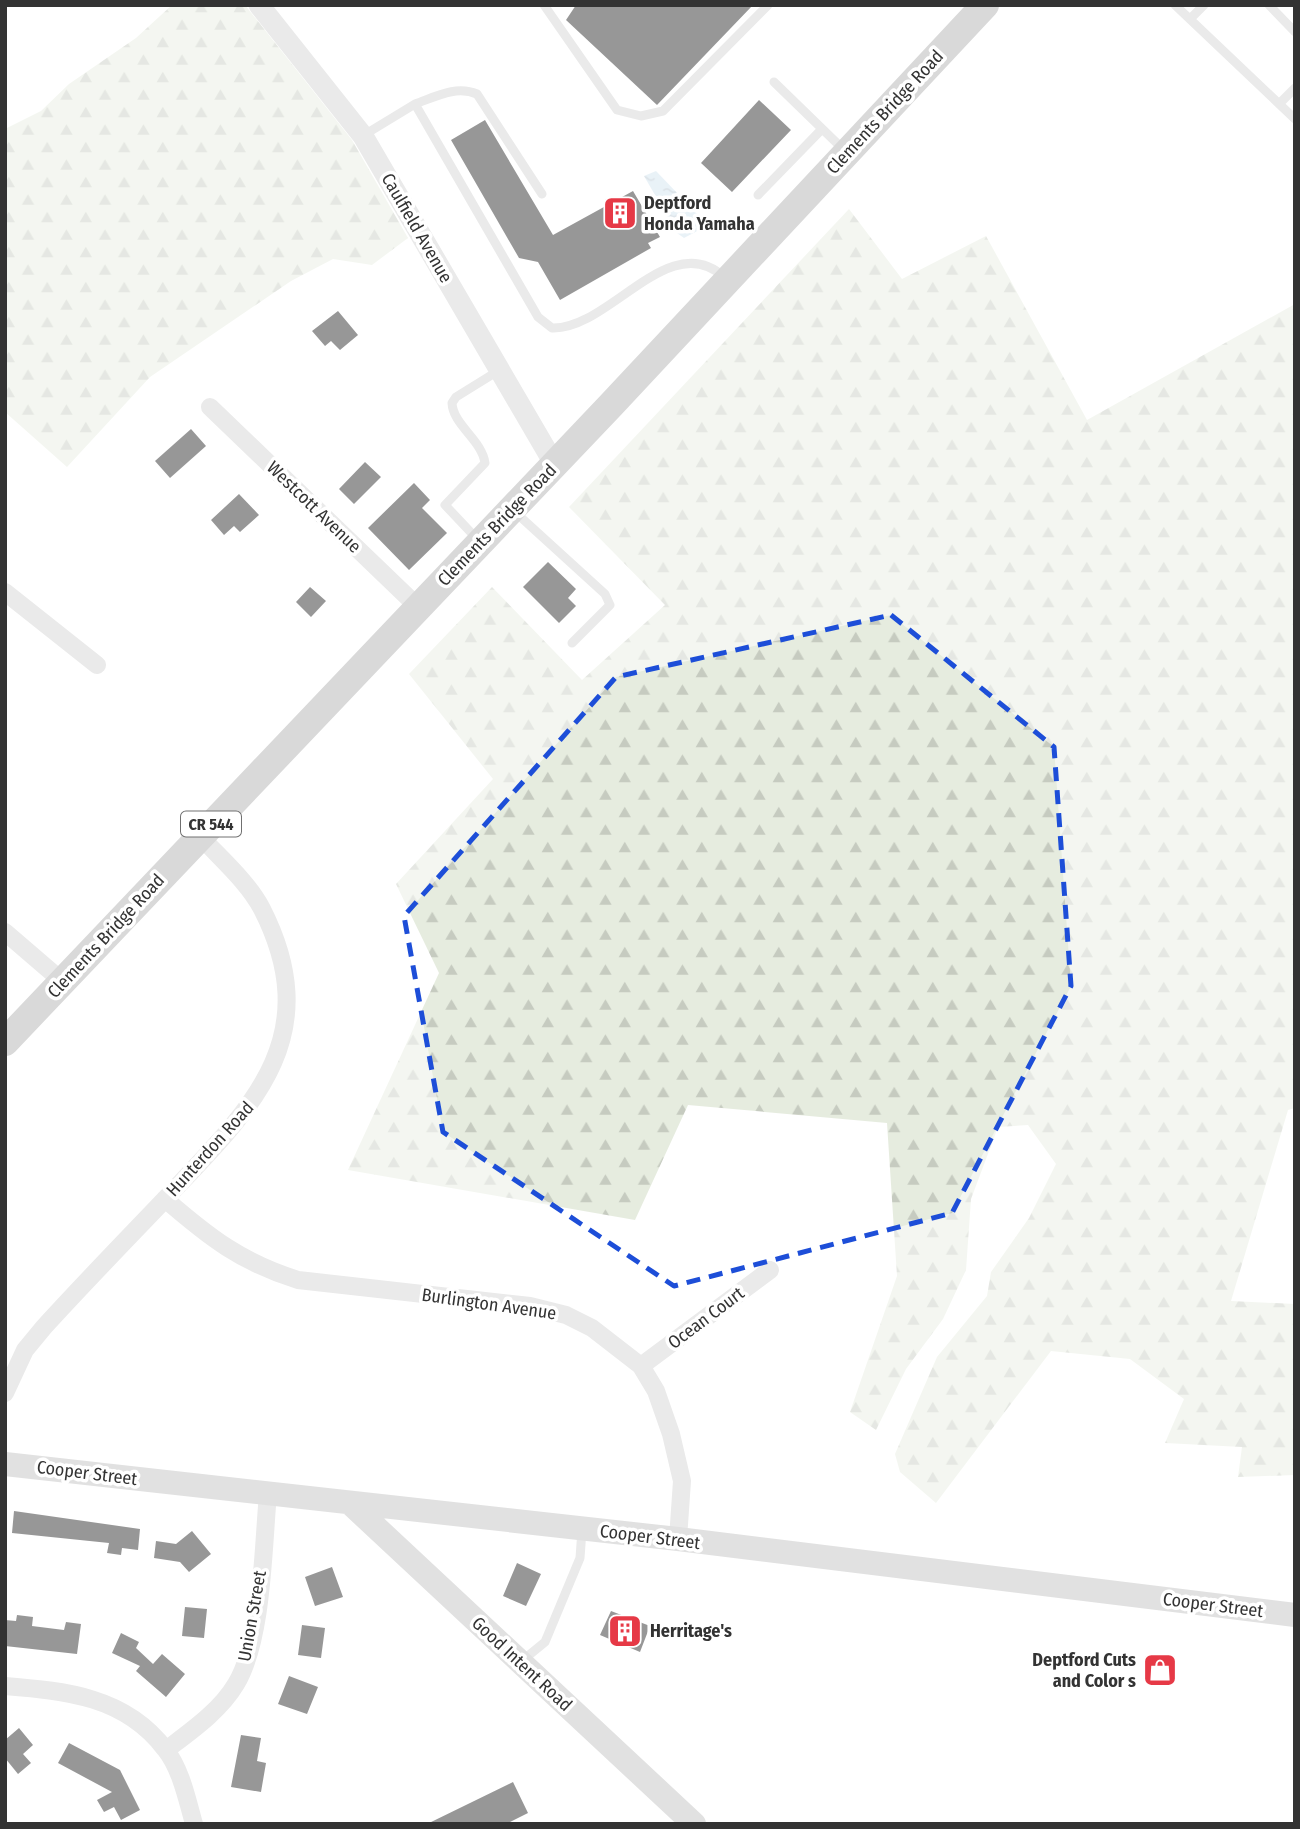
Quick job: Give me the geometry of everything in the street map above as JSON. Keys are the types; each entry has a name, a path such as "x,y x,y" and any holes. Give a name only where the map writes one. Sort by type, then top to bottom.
{"main road":[{"name":"Clements Bridge Road","path":"5,1042 555,465 985,5"},
{"name":"Cooper Street","path":"5,1464 678,1539 1295,1615"},
{"name":"Good Intent Road","path":"351,1504 694,1824"}],"street":[{"name":"Caulfield Avenue","path":"260,5 363,136 555,465"},
{"name":"Westcott Avenue","path":"210,407 418,607"},
{"path":"5,592 97,666"},
{"name":"Hunterdon Road","path":"5,1393 25,1350 44,1327 230,1132 262,1089 283,1037 286,1000 284,967 274,936 261,907 247,887 200,836"},
{"path":"5,932 62,981"},
{"name":"Burlington Avenue","path":"165,1199 214,1241 267,1270 309,1282 530,1307 566,1315 592,1328 641,1366 656,1391 671,1434 682,1481 678,1539"},
{"name":"Ocean Court","path":"641,1366 770,1270"},
{"name":"Union Street","path":"166,1750 219,1706 237,1684 249,1652 258,1600 268,1494"},
{"path":"5,1686 71,1691 92,1697 145,1728 166,1750 184,1787 194,1824"}],"lane":[{"path":"544,5 617,110 641,116 663,111 768,5"},
{"path":"1175,5 1295,118"},
{"path":"1190,19 1204,5"},
{"path":"1269,5 1295,32"},
{"path":"774,82 846,152"},
{"path":"1279,104 1295,88"},
{"path":"363,136 400,110 455,90 466,89 477,94 542,194"},
{"path":"415,104 544,324 562,329 574,324 684,262 711,265 728,281"},
{"path":"758,195 822,129"},
{"path":"480,542 445,505 485,463 476,441 454,412 453,403 498,371"},
{"path":"511,509 605,593 610,605 572,643"},
{"path":"520,1662 545,1642 580,1558 582,1529"}],"highlighted area":[{"path":"891,615 1054,747 1071,986 952,1213 674,1286 443,1132 404,916 616,677"}],"green space":[{"path":"172,5 245,5 352,140 408,238 372,265 333,259 291,281 150,377 67,467 5,412 5,129 41,111 69,84 136,38"},
{"path":"849,209 902,279 986,236 1087,420 1295,304 1295,1108 1288,1110 1231,1301 1295,1304 1295,1475 1238,1477 1242,1447 1165,1443 1184,1399 1130,1359 1051,1351 936,1503 900,1472 895,1454 937,1357 987,1296 991,1272 1029,1218 1056,1164 1028,1125 998,1127 971,1199 966,1270 943,1319 906,1369 876,1430 850,1412 897,1276 887,1123 688,1105 635,1220 348,1170 439,973 396,884 493,779 409,674 492,587 582,680 665,605 569,507"}],"water":[{"path":"656,171 704,221 703,228 684,238 677,233 644,176"}],"building":[{"path":"576,5 753,5 657,105 566,20"},
{"path":"759,100 791,130 732,192 701,163"},
{"name":"Deptford Honda Yamaha","path":"485,120 553,235 633,191 660,237 648,243 651,248 560,300 538,262 519,258 451,140"},
{"path":"338,311 358,335 340,350 331,341 325,346 312,331"},
{"path":"191,429 206,446 170,478 155,461"},
{"path":"365,462 381,477 354,504 339,489"},
{"path":"414,483 430,500 422,508 447,533 409,570 368,528"},
{"path":"239,494 259,515 240,532 234,526 224,535 211,520"},
{"path":"548,562 576,589 568,598 576,606 559,623 523,587"},
{"path":"310,587 326,601 311,617 296,602"},
{"path":"14,1511 140,1529 138,1550 122,1548 121,1555 107,1553 109,1543 12,1533"},
{"path":"192,1531 211,1554 189,1572 180,1562 154,1558 156,1541 176,1544"},
{"path":"517,1563 541,1574 526,1606 503,1596"},
{"path":"332,1567 343,1597 315,1606 305,1577"},
{"path":"185,1607 207,1609 204,1638 182,1636"},
{"name":"Herritage's","path":"611,1611 650,1626 640,1652 600,1635"},
{"path":"17,1615 33,1617 32,1626 64,1630 66,1622 81,1624 77,1654 5,1646 5,1620 16,1621"},
{"path":"302,1625 325,1628 321,1658 298,1655"},
{"path":"121,1633 139,1642 136,1648 153,1664 162,1654 185,1674 166,1697 136,1671 140,1666 112,1653"},
{"path":"289,1676 318,1687 307,1714 278,1704"},
{"path":"19,1728 33,1745 23,1754 31,1763 18,1774 5,1758 5,1740"},
{"path":"241,1735 261,1738 257,1761 266,1763 261,1792 231,1787"},
{"path":"69,1743 120,1770 140,1810 121,1820 114,1807 104,1812 97,1800 112,1792 58,1763"},
{"path":"513,1782 528,1813 506,1824 427,1824"}],"place":[{"name":"Deptford Honda Yamaha","path":"620,213"},
{"name":"Herritage's","path":"625,1631"},
{"name":"Deptford Cuts and Color s","path":"1160,1670"}]}
